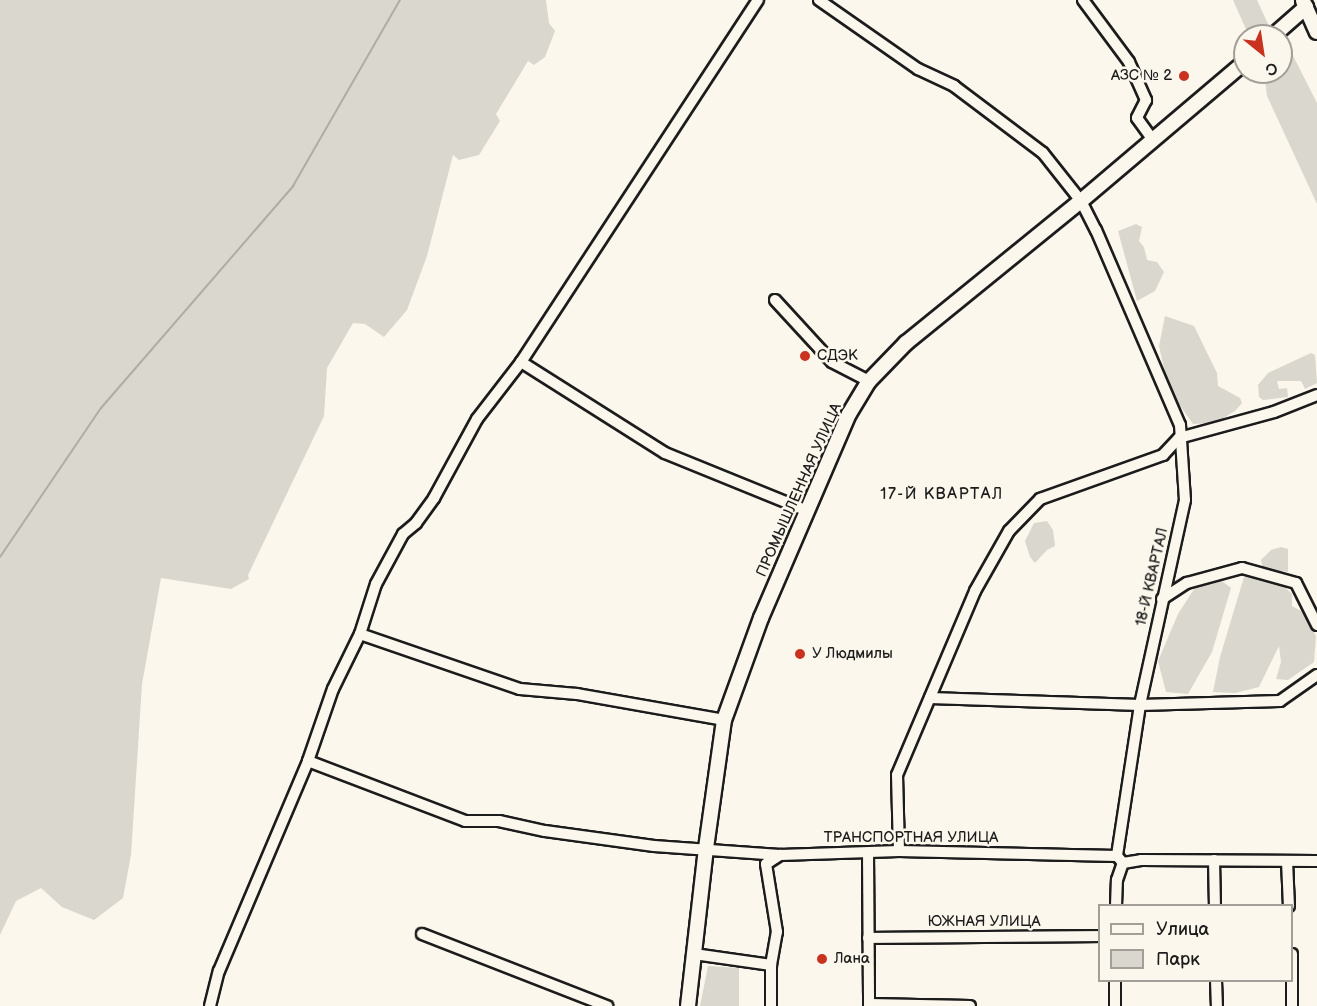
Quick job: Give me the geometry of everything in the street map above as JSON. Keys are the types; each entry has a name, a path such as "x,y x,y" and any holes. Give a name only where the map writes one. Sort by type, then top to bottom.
{"main road":[{"path":"1285,24 1304,4 1317,32"},
{"name":"ПРОМЫШЛЕННАЯ УЛИЦА","path":"687,1006 724,720 761,618 844,424 869,381 906,343 1081,201 1233,72"}],"street":[{"path":"210,1006 219,971 308,761 333,689 360,634 376,584 403,534 416,524 434,498 477,419 521,362 758,0"},
{"name":"18-Й КВАРТАЛ","path":"819,0 918,69 954,86 1043,153 1081,201 1180,425 1179,438 1185,500 1140,705 1117,880 1116,904"},
{"path":"1083,0 1129,62 1146,100 1137,118 1153,140"},
{"path":"775,300 832,362 869,381"},
{"path":"521,362 665,453 808,511"},
{"path":"899,851 897,775 975,591 1009,531 1040,499 1163,455 1179,438 1274,412 1317,395"},
{"path":"1162,599 1187,583 1242,568 1296,583 1317,625"},
{"path":"360,634 520,689 577,694 724,720"},
{"path":"930,698 1140,705 1280,701 1317,675"},
{"name":"ТРАНСПОРТНАЯ УЛИЦА","path":"308,761 465,821 499,821 556,833 654,846 780,855 899,851 1120,859 1317,861"},
{"path":"868,853 869,1005 970,1006"},
{"path":"771,1006 771,965 777,932 766,864 780,855"},
{"path":"1214,860 1215,904"},
{"path":"1287,861 1289,904"},
{"path":"422,934 607,1006"},
{"name":"ЮЖНАЯ УЛИЦА","path":"868,938 1098,936"},
{"path":"694,954 771,965"},
{"path":"1115,982 1115,1006"},
{"path":"1216,982 1217,1006"},
{"path":"1292,982 1292,1006"}],"green space":[{"path":"0,0 546,0 549,23 555,31 545,57 534,65 528,61 496,114 500,121 479,155 459,160 453,155 427,256 407,310 384,337 365,324 353,323 327,368 324,416 248,575 249,579 231,589 161,578 142,684 131,855 123,898 94,920 62,907 41,888 16,901 0,935"},
{"path":"1233,0 1257,0 1268,24 1244,24"},
{"path":"1293,56 1317,103 1317,204 1267,96 1266,84 1293,84"},
{"path":"1136,224 1142,227 1139,241 1144,247 1147,260 1157,262 1164,272 1155,291 1137,301 1118,231"},
{"path":"1165,316 1194,326 1217,373 1218,386 1240,398 1242,403 1235,411 1215,423 1193,424 1169,390 1159,346"},
{"path":"1311,353 1315,355 1317,383 1305,389 1301,381 1277,381 1279,389 1287,388 1288,397 1263,400 1259,397 1258,385 1268,373"},
{"path":"1047,521 1053,530 1055,546 1047,550 1035,563 1030,557 1025,541 1034,523"},
{"path":"1281,547 1288,549 1288,572 1263,569 1261,560 1271,550"},
{"path":"1244,577 1267,578 1282,584 1292,594 1292,606 1303,612 1316,636 1314,662 1288,680 1276,679 1281,662 1279,646 1259,687 1235,693 1213,692 1220,657"},
{"path":"1218,578 1231,588 1212,652 1188,694 1166,692 1158,661 1178,614 1196,586"},
{"path":"708,966 739,968 739,1006 700,1006"}],"waterway":[{"path":"0,557 101,408 293,186 400,0"}],"place":[{"name":"АЗС № 2","path":"1184,76"},
{"name":"СДЭК","path":"805,356"},
{"name":"У Людмилы","path":"800,654"},
{"name":"Лана","path":"822,959"}],"district":[{"name":"17-Й КВАРТАЛ","path":"942,495"}]}
